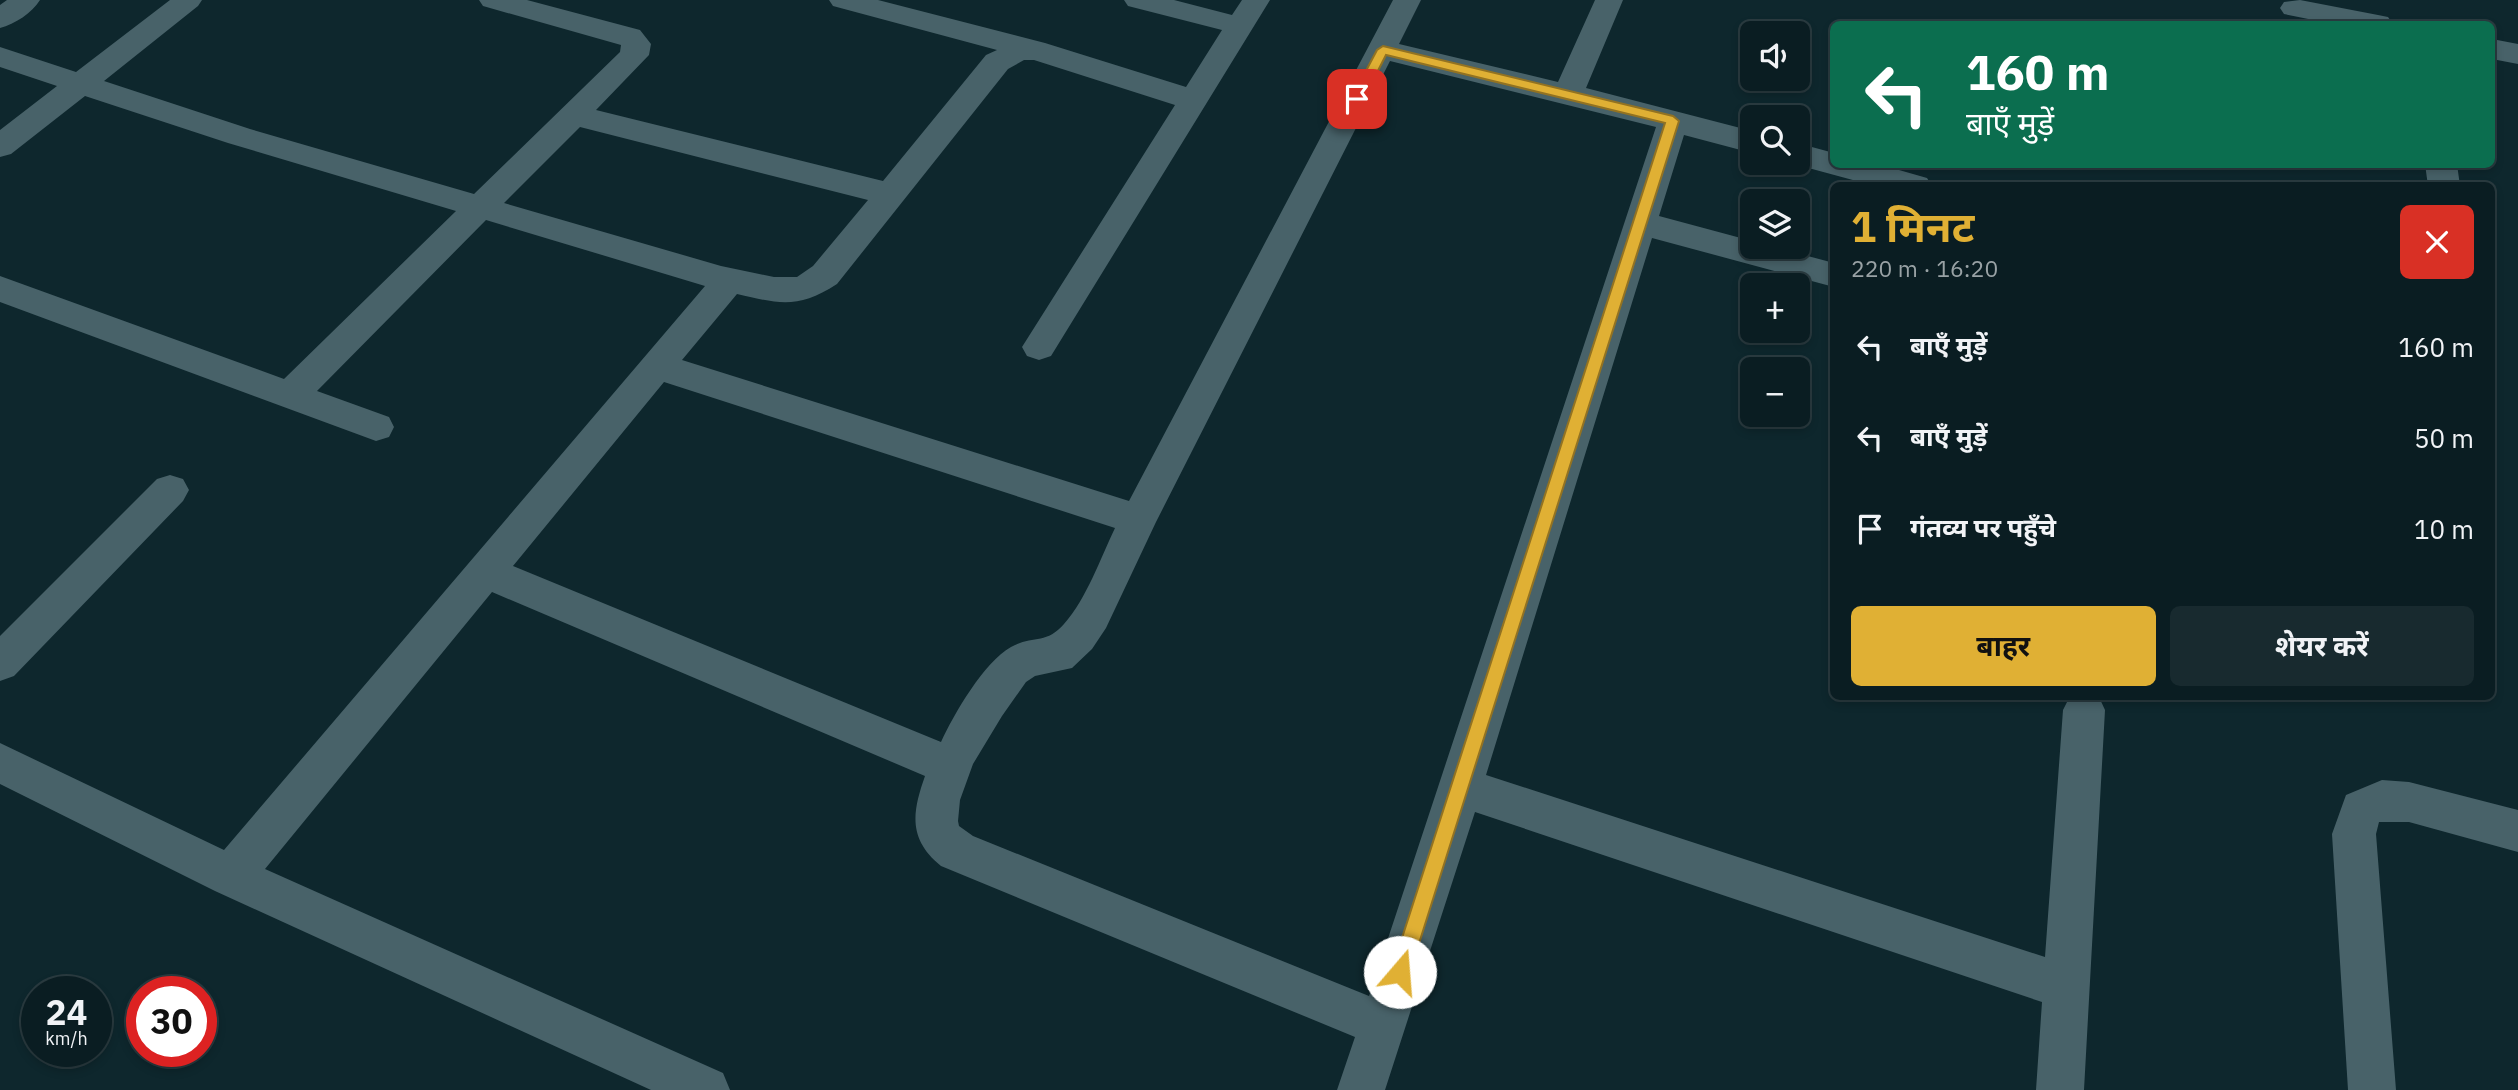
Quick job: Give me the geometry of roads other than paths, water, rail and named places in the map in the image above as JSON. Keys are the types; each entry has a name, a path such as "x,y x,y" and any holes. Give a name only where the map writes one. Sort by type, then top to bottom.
{"street":[{"path":"0,19 26,0"},
{"path":"0,146 188,0"},
{"path":"289,395 634,55 636,44 630,37 493,0"},
{"path":"585,25 611,0"},
{"path":"843,0 1035,50 1194,100"},
{"path":"1039,347 1248,13 1138,0"},
{"path":"1568,94 1609,0"},
{"path":"1383,1025 957,851 940,837 934,813 950,766 1012,669 1026,659 1058,655 1077,637 1092,616 1138,520 1383,50 1399,1"},
{"path":"2294,8 2362,21"},
{"path":"0,57 239,136 729,280 774,290 803,289 825,275 997,62 1018,51 1035,50"},
{"path":"1383,50 1740,139"},
{"path":"2495,50 2518,54"},
{"path":"574,114 890,194"},
{"path":"1361,1090 1461,787 1673,121"},
{"path":"1810,157 1830,163"},
{"path":"1850,168 1901,182"},
{"path":"1640,223 1830,274"},
{"path":"231,876 729,280"},
{"path":"0,289 376,427"},
{"path":"657,366 1138,520"},
{"path":"0,663 16,623 170,490"},
{"path":"485,572 950,766"},
{"path":"2060,1090 2084,710"},
{"path":"0,763 231,876 706,1090"},
{"path":"1461,787 2066,987"},
{"path":"2372,1090 2354,834 2361,809 2382,800 2409,802 2518,831"}]}
